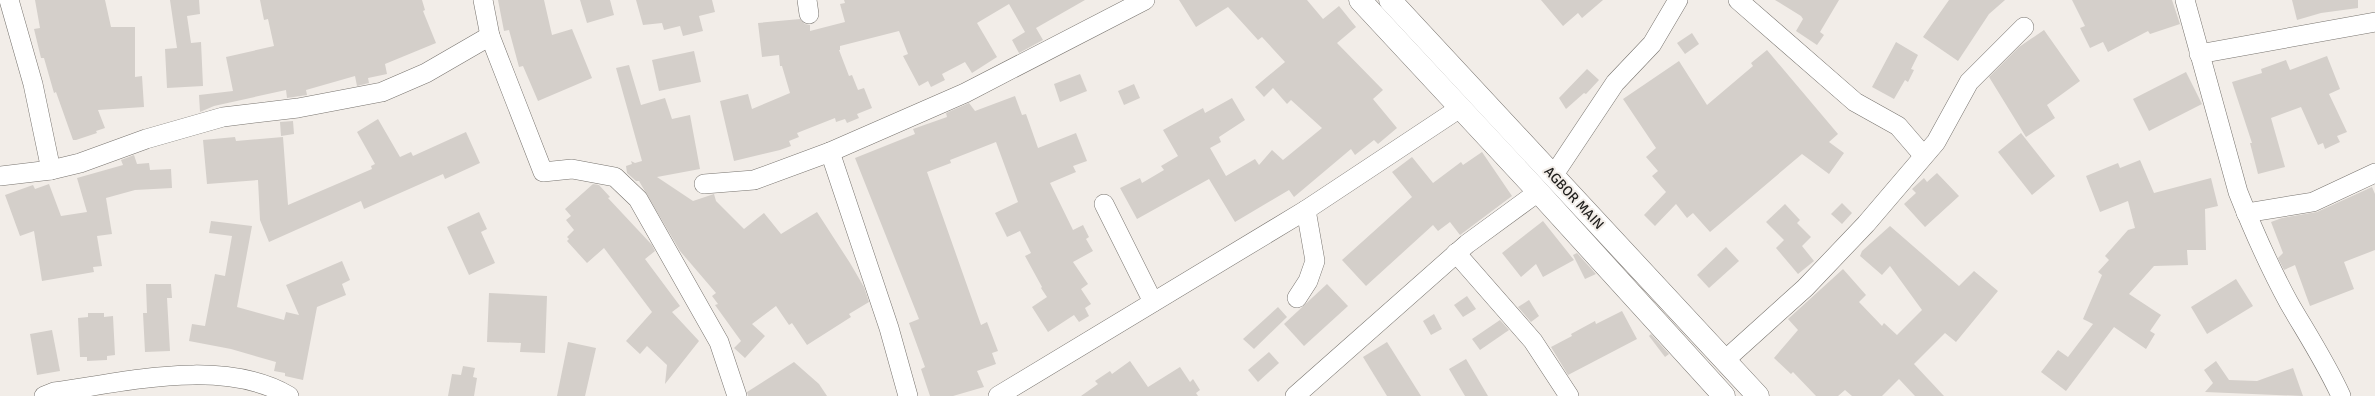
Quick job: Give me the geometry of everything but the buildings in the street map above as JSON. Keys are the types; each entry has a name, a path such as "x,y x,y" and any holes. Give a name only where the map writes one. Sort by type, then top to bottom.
{"main road":[{"name":"AGBOR MAIN","path":"1360,0 1724,396"},
{"name":"AGBOR MAIN","path":"1390,0 1758,396"},
{"path":"1393,36 1404,30 1410,22"}],"street":[{"path":"9,0 33,84 51,170"},
{"path":"483,0 490,36 543,172 572,169 615,177 638,200 719,342 737,396"},
{"path":"704,184 754,180 830,152 965,93 1145,0"},
{"path":"1554,176 1615,83 1652,44 1678,0"},
{"path":"1738,0 1855,102 1898,126 1923,155"},
{"path":"2184,0 2246,213 2288,302 2328,368 2341,396"},
{"path":"2199,54 2375,22"},
{"path":"1724,361 1804,288 1866,224 1923,155 1936,142 1969,82 2024,27"},
{"path":"0,176 51,170 80,163 146,139 223,118 298,108 382,92 426,73 490,36"},
{"path":"998,396 1306,210 1460,108"},
{"path":"830,152 889,328 908,396"},
{"path":"2246,213 2313,202 2375,173"},
{"path":"1295,396 1456,253 1538,192"},
{"path":"1104,204 1154,302"},
{"path":"1297,298 1308,281 1315,262 1306,210"},
{"path":"1456,253 1533,341 1569,396"},
{"path":"44,396 54,392 177,374 228,376 276,388 289,396"}]}
